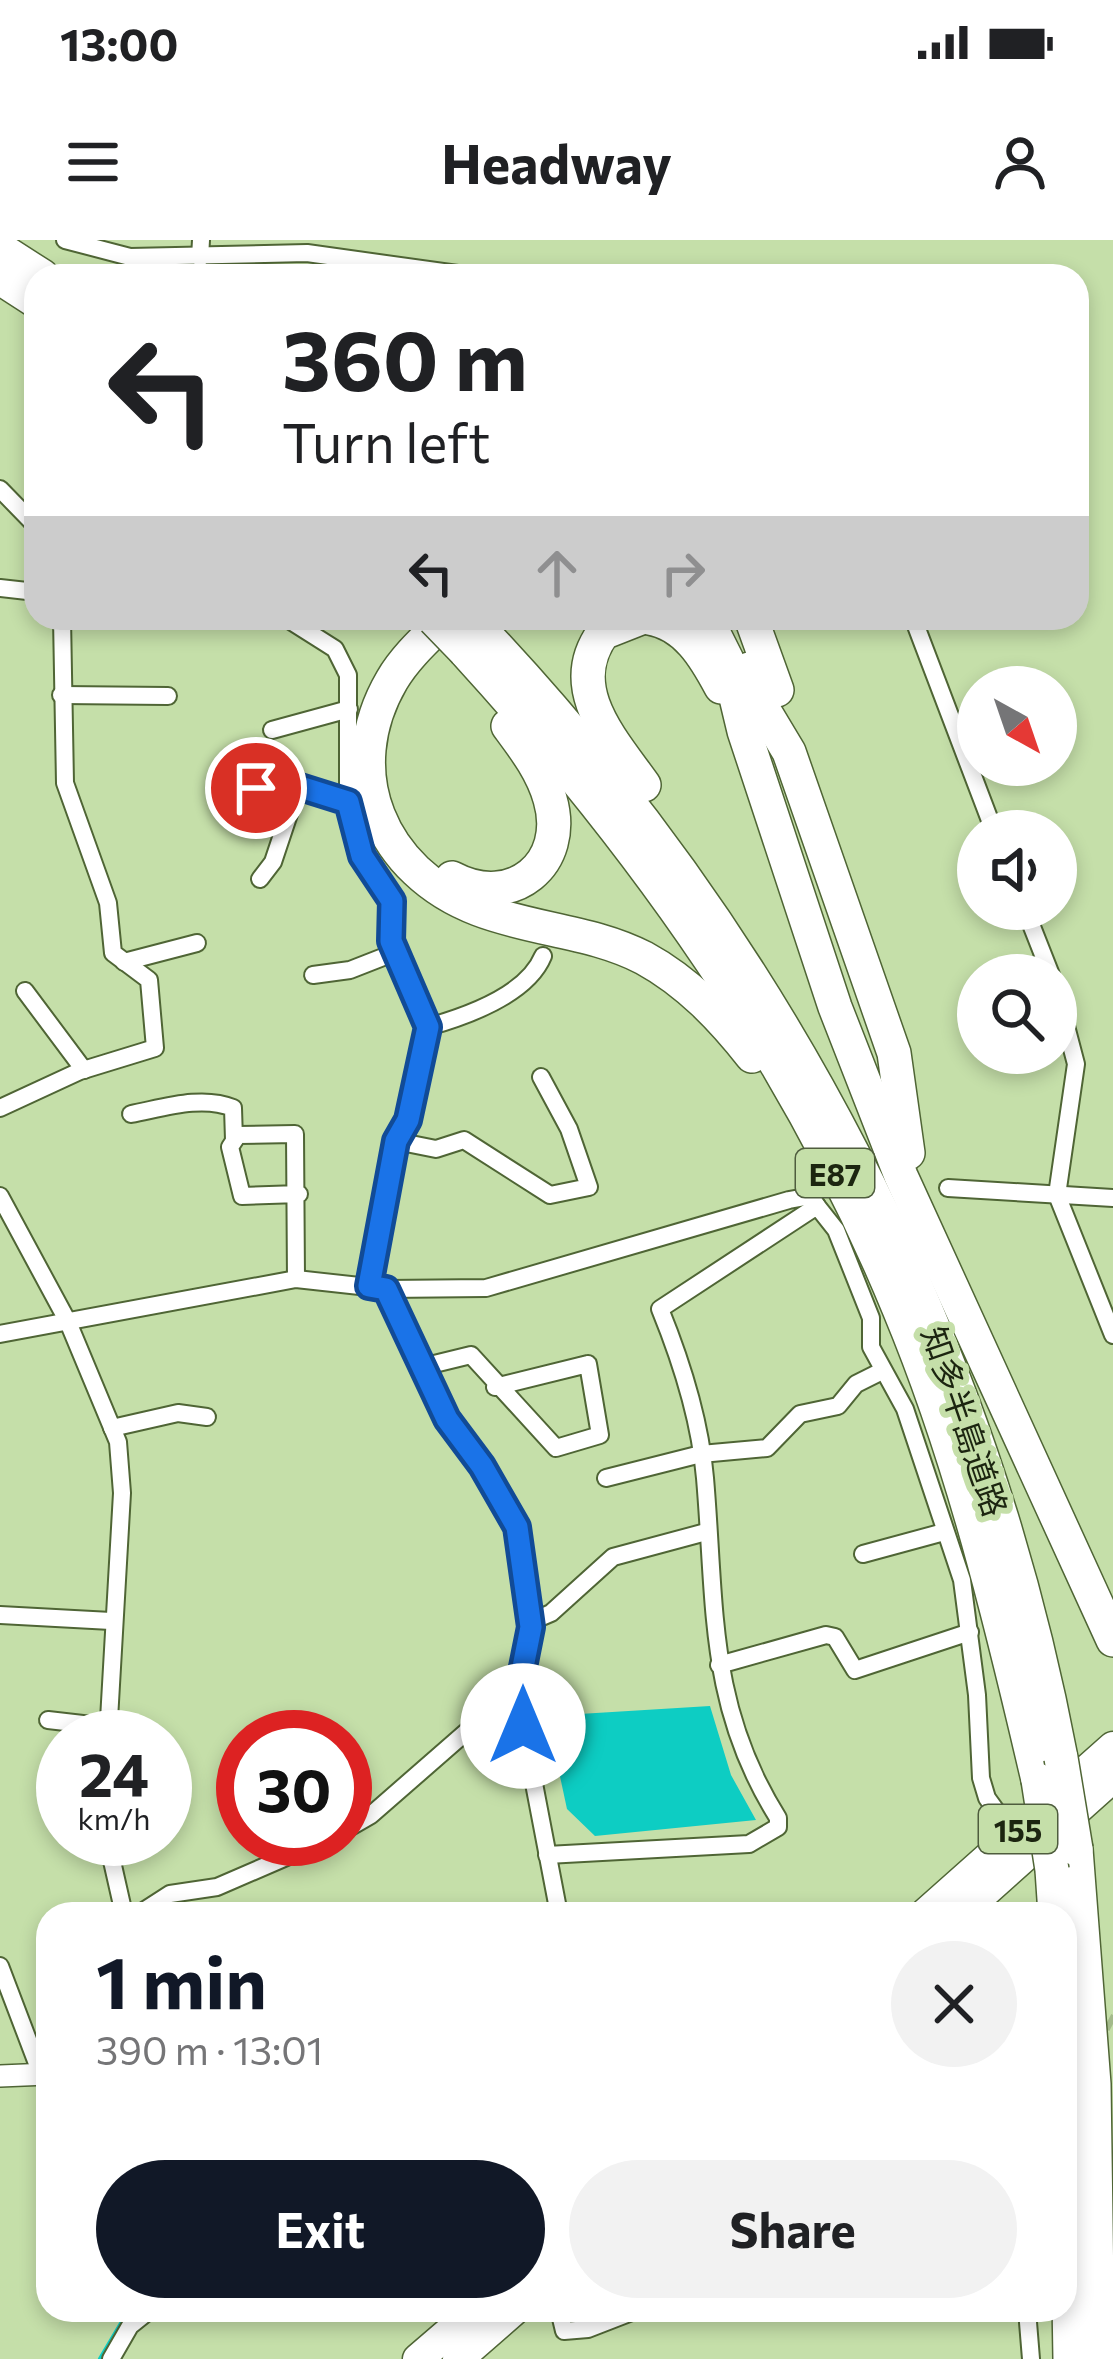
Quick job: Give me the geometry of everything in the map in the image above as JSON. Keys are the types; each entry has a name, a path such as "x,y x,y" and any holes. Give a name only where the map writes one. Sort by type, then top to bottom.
{"highway":[{"path":"423,630 393,678 369,743 374,813 394,849 422,878 459,901 616,945 698,996 756,1061 836,1207 865,1233"},
{"path":"610,630 595,644 587,664 594,708 759,953 839,1093 860,1161"},
{"path":"677,630 689,639 745,731"},
{"path":"712,630 727,660 745,731 835,1006 901,1176 1113,1640"},
{"path":"731,630 762,707 789,752 893,1053 910,1166 1113,1604"},
{"path":"755,630 788,718 789,752"},
{"path":"467,640 550,799 554,833 547,859 514,886 476,889 439,870 408,838 386,785 388,729 398,704 412,681 467,640"},
{"name":"知多半島道路","path":"467,640 649,825 778,1017 860,1161 967,1414 1032,1628 1070,1902"},
{"name":"知多半島道路","path":"467,640 720,971 773,1056 865,1233 900,1310 967,1504 1049,1769"},
{"name":"155","path":"938,1902 1113,1747"},
{"name":"155","path":"973,1902 1113,1777"},
{"name":"知多半島道路","path":"1057,1902 1064,1859"},
{"name":"知多半島道路","path":"1077,1956 1094,2084 1098,2359"},
{"path":"418,2359 461,2322"},
{"path":"458,2359 500,2322"},
{"path":"1069,2322 1070,2359"}],"street":[{"path":"65,240 130,257 201,249 307,253 386,264"},
{"path":"0,489 24,514"},
{"path":"0,1108 80,1071 154,1048 149,980 112,953 108,903 65,783 62,630"},
{"path":"305,630 335,649 348,675 348,802 362,856 392,901 396,952 428,1027 408,1120 396,1141 378,1287 426,1366 447,1419 482,1466 517,1527 530,1622 523,1705 557,1902"},
{"path":"918,630 986,810"},
{"path":"61,695 168,696"},
{"path":"272,730 349,710"},
{"path":"256,788 278,780 348,802"},
{"path":"260,879 273,862 298,787"},
{"path":"124,962 196,943"},
{"path":"313,975 350,970 396,952"},
{"path":"428,1027 465,1016 536,975 543,956"},
{"path":"25,991 80,1071"},
{"path":"51,1041 80,1071"},
{"path":"1075,1074 1058,1195 1109,1307 1113,1334"},
{"path":"396,1141 436,1149 464,1140 550,1195 590,1187 569,1129 541,1077"},
{"path":"131,1114 188,1103 227,1104 233,1108 235,1140"},
{"path":"296,1279 299,1194 296,1134 238,1135 230,1147 242,1196 299,1194"},
{"path":"949,1188 1113,1198"},
{"path":"0,1196 68,1322 112,1428 122,1493 109,1710"},
{"path":"0,1334 296,1279 378,1287 486,1288 811,1196 836,1230 871,1318 871,1347 918,1443 962,1580 981,1778 987,1798 1012,1834"},
{"path":"547,1855 749,1844 778,1827 778,1818 749,1770 725,1703 701,1454 687,1375 660,1309 817,1206"},
{"path":"426,1366 471,1355 495,1387 556,1448 600,1435 588,1364 495,1387"},
{"path":"606,1478 701,1454 767,1448 800,1414 838,1406 856,1384 882,1371"},
{"path":"112,1428 178,1413 207,1417"},
{"path":"530,1622 551,1613 613,1557 706,1532"},
{"path":"863,1554 944,1532"},
{"path":"0,1615 111,1621"},
{"path":"719,1665 832,1635 855,1670 970,1632"},
{"path":"372,1814 497,1705 523,1705"},
{"path":"113,1866 121,1902"},
{"path":"158,1902 170,1894 217,1887 266,1866"},
{"path":"0,1966 36,2054"},
{"path":"0,2076 36,2074"},
{"path":"111,2359 135,2322"},
{"path":"562,2322 564,2331 606,2322"},
{"path":"1028,2322 1031,2359"}],"water":[{"path":"710,1706 731,1775 756,1820 595,1836 567,1809 547,1716"}],"waterway":[{"path":"101,2359 123,2322"}],"tunnel":[{"path":"1077,2005 1113,2024"}],"route":[{"path":"256,788 278,780 348,802 362,856 392,901 391,941 428,1027 408,1120 396,1141 369,1286 386,1289 447,1419 482,1466 517,1527 531,1627 522,1672 523,1726"}]}
